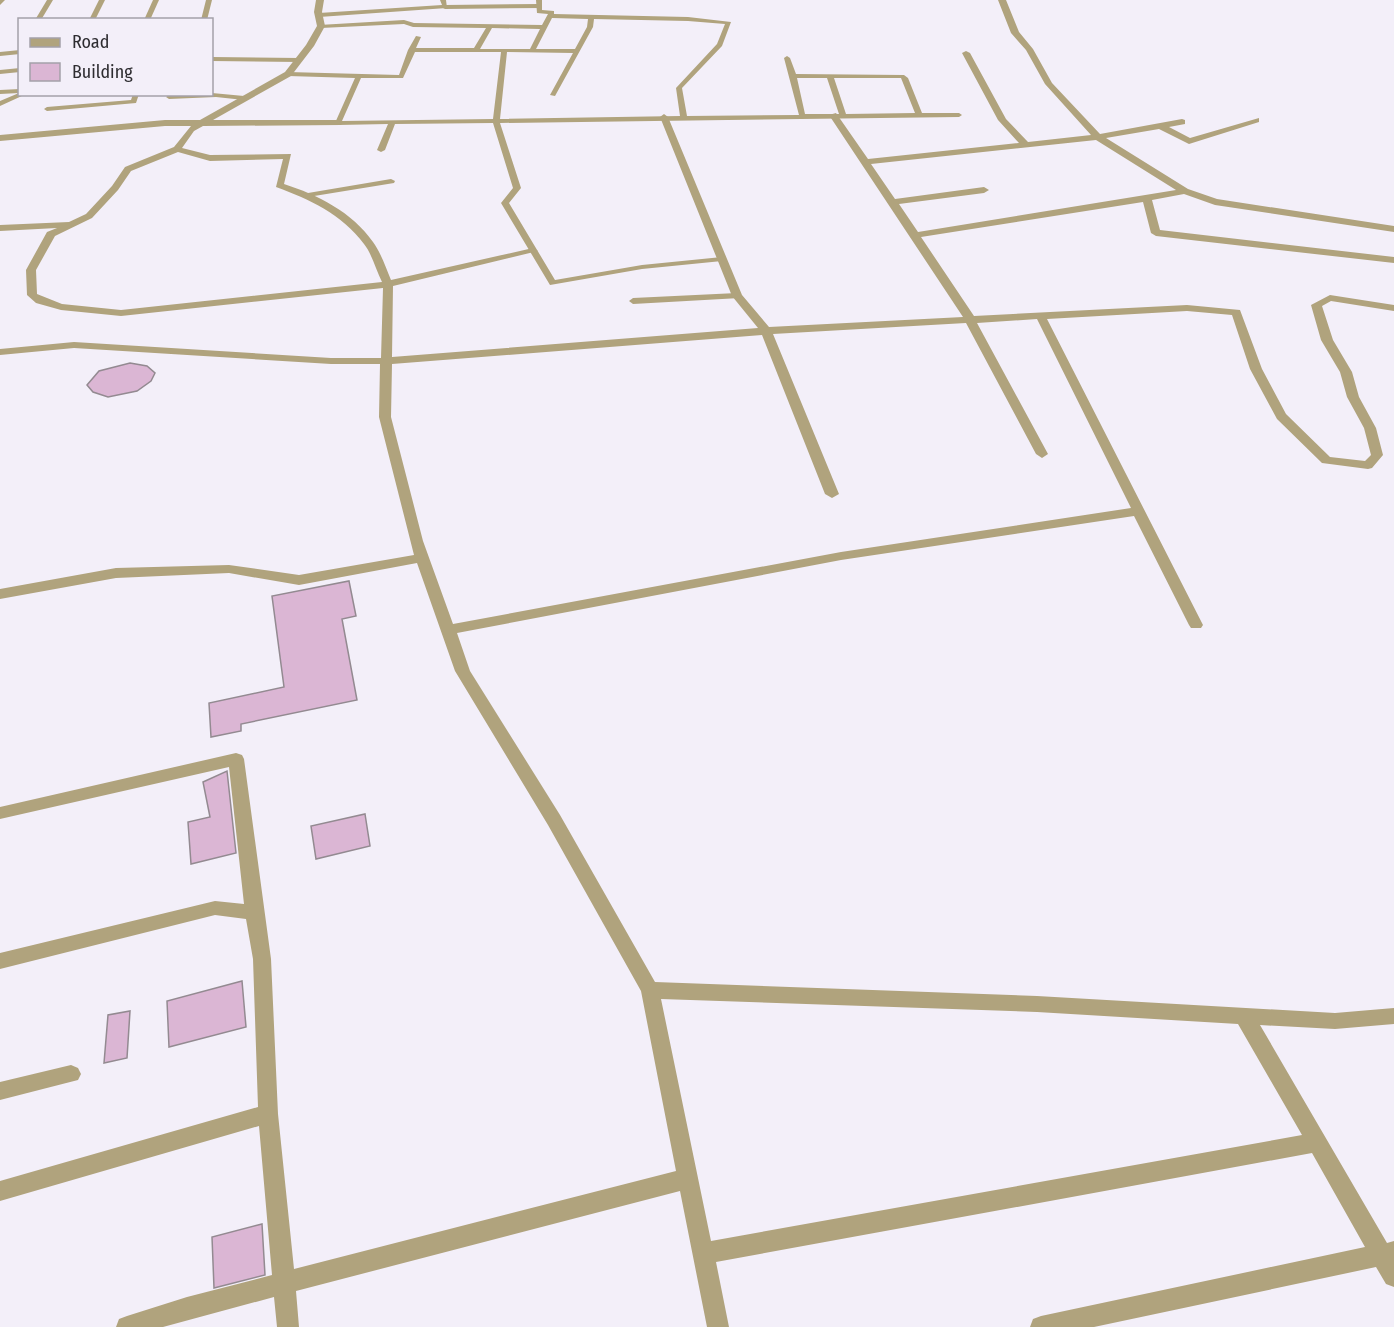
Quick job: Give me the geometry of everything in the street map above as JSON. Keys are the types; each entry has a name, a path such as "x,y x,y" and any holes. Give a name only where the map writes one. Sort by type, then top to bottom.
{"street":[{"path":"320,0 321,26 288,74 191,129 177,149 128,169 115,188 89,216 51,234 31,270 32,294 39,301 86,311 121,313 388,284 533,251"},
{"path":"1002,0 1015,33 1029,50 1049,84 1098,137 1185,191 1230,206 1394,229"},
{"path":"444,3 539,3"},
{"path":"966,53 1002,120 1027,146"},
{"path":"838,115 866,162 970,319 1042,454"},
{"path":"664,117 737,296 766,331 832,494"},
{"path":"1161,126 1188,141 1256,120"},
{"path":"0,138 204,122 338,123"},
{"path":"866,162 1027,146 1098,137 1182,122"},
{"path":"177,149 210,158 288,156 279,185 308,195 338,212 369,243 388,284 385,417 422,558 463,671 554,820 650,990 718,1327"},
{"path":"893,202 984,190"},
{"path":"915,235 1185,191"},
{"path":"1147,198 1156,233 1394,260"},
{"path":"0,228 73,224"},
{"path":"0,352 74,345 332,361 388,361 766,331 970,319 1187,308 1236,312 1256,369 1281,416 1326,460 1368,465 1377,455 1370,428 1353,398 1346,372 1327,340 1316,305 1330,298 1394,308"},
{"path":"1040,315 1196,625"},
{"path":"448,630 841,556 1138,511"},
{"path":"0,594 116,573 229,569 299,580 422,558"},
{"path":"0,813 236,759 254,912 262,959 268,1114 286,1282 288,1327"},
{"path":"0,961 215,908 254,912"},
{"path":"650,990 1037,1004 1335,1021 1394,1016"},
{"path":"1244,1016 1317,1142 1388,1253 1394,1276"},
{"path":"0,1091 71,1074"},
{"path":"0,1191 268,1114"},
{"path":"704,1253 1317,1142"},
{"path":"127,1327 187,1308 689,1178"},
{"path":"1041,1327 1388,1253"}],"lane":[{"path":"39,18 50,0"},
{"path":"93,18 102,0"},
{"path":"148,18 156,0"},
{"path":"204,18 209,0"},
{"path":"319,15 444,3"},
{"path":"532,51 552,12 539,12 539,3"},
{"path":"550,16 688,19 729,24 720,45 679,88 684,117"},
{"path":"553,95 590,27 591,18"},
{"path":"321,26 404,22 413,25 543,27"},
{"path":"476,50 491,25"},
{"path":"288,74 401,77 418,38"},
{"path":"411,50 577,51"},
{"path":"504,51 496,120 517,188 505,202 553,283 642,267 722,260"},
{"path":"0,54 18,52"},
{"path":"787,58 802,114"},
{"path":"213,59 299,60"},
{"path":"213,68 223,59"},
{"path":"0,72 18,70"},
{"path":"359,76 338,123 802,114 959,115"},
{"path":"793,76 902,76 905,78 919,115"},
{"path":"830,76 838,115"},
{"path":"0,92 18,91"},
{"path":"213,95 244,98"},
{"path":"0,104 18,96"},
{"path":"46,109 134,102 136,96"},
{"path":"169,97 192,96"},
{"path":"381,150 392,122"},
{"path":"308,195 391,181"},
{"path":"633,301 737,296"}],"building":[{"path":"130,363 147,366 155,373 151,381 137,391 108,397 93,392 87,385 99,371"},
{"path":"349,581 356,616 342,619 357,700 241,724 241,731 211,737 209,703 284,687 272,596"},
{"path":"227,771 236,853 191,864 188,822 210,817 203,782"},
{"path":"365,814 370,846 316,859 311,826"},
{"path":"242,981 246,1027 169,1047 167,1001"},
{"path":"130,1011 127,1058 104,1063 108,1015"},
{"path":"262,1224 265,1275 214,1288 212,1237"}]}
